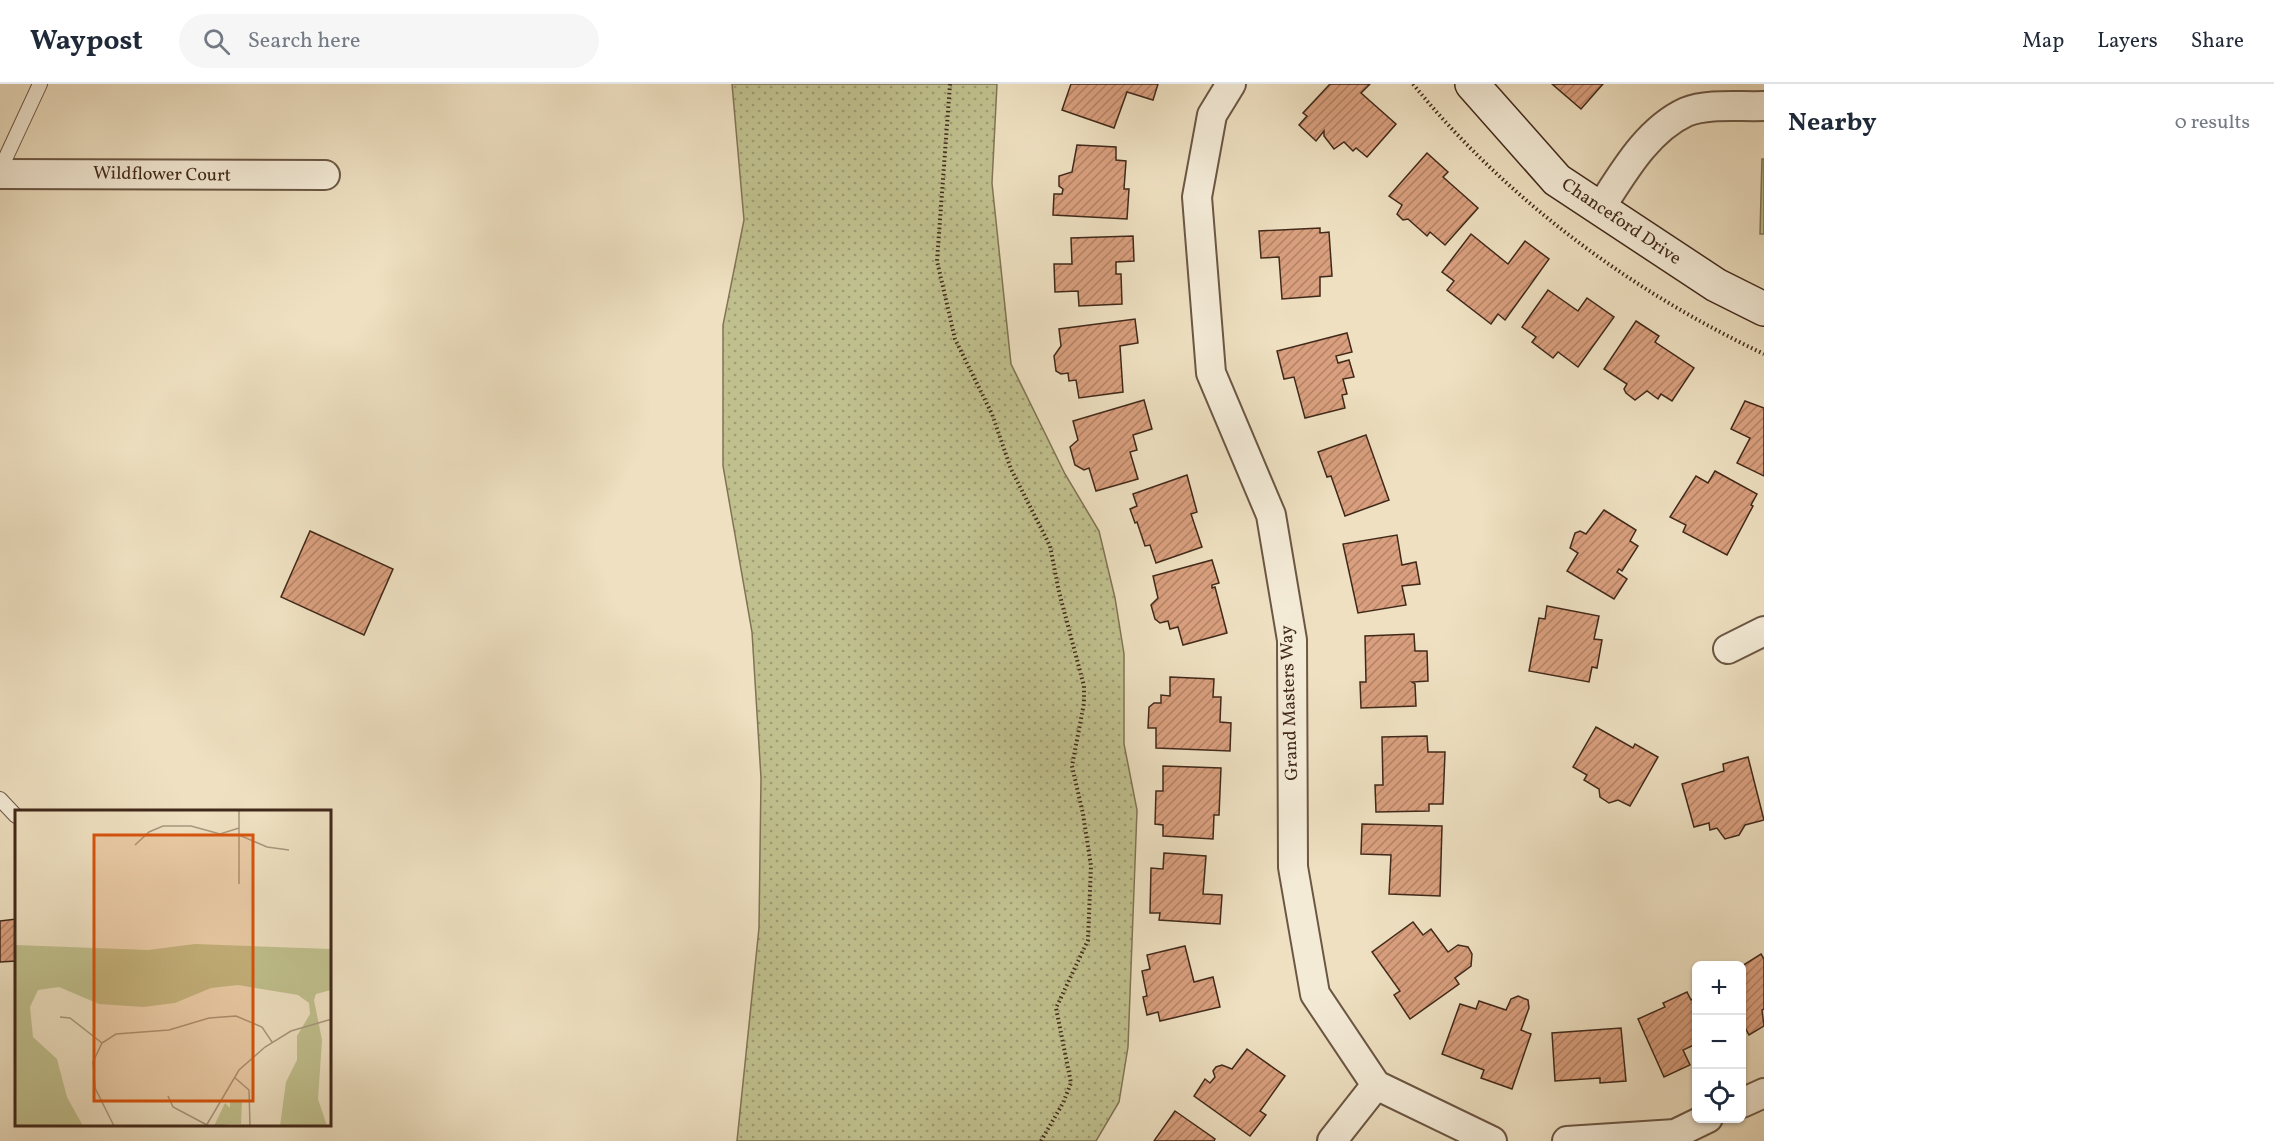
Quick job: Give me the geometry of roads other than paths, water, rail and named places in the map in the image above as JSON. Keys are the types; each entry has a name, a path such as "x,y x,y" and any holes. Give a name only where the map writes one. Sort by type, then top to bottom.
{"street":[{"name":"Grand Masters Way","path":"1231,84 1212,115 1197,197 1210,373 1271,515 1292,640 1293,867 1315,994 1376,1085"},
{"name":"Chanceford Drive","path":"1472,84 1557,180 1716,285 1764,309"},
{"path":"1601,207 1628,164 1659,129 1687,112 1716,107 1764,106"},
{"name":"Wildflower Court","path":"0,172 325,175"},
{"path":"1728,649 1764,631"},
{"path":"1332,1141 1376,1085 1492,1141"},
{"path":"1746,1101 1764,1093"},
{"path":"1567,1141 1675,1134 1699,1123"}],"lane":[{"path":"0,172 40,84"},
{"path":"0,799 15,815"}]}
